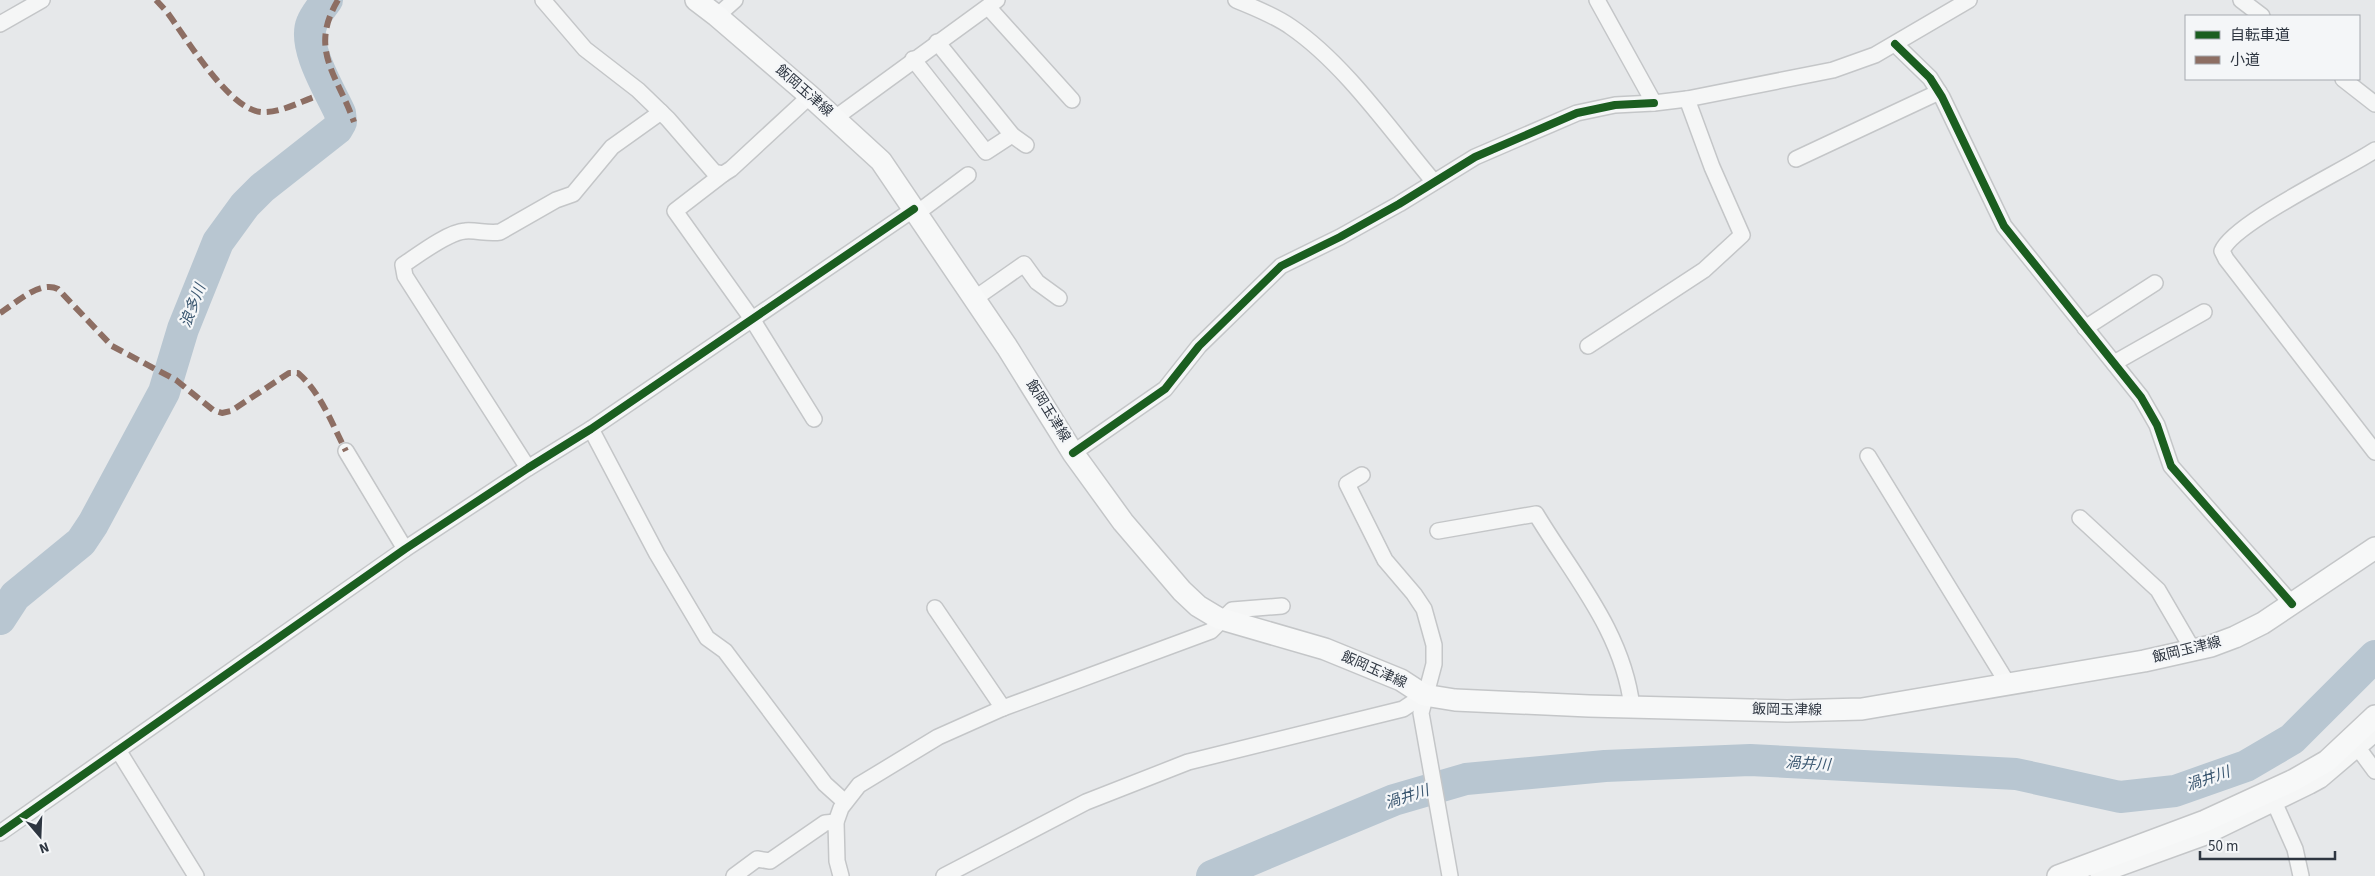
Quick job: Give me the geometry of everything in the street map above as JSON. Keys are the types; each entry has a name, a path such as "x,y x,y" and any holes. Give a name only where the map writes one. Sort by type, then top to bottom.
{"main road":[{"name":"飯岡玉津線","path":"696,0 810,96 881,161 1007,347 1073,453 1123,522 1182,591 1198,606 1223,620 1324,649 1401,680 1422,704 1455,700 1632,707 1831,711 1862,709 2193,650 2235,637 2292,604 2375,548"},
{"path":"2058,876 2204,821 2294,780 2327,761 2375,716"}],"street":[{"path":"0,24 42,0"},
{"path":"543,0 585,49 638,90 661,112 714,172 723,174"},
{"path":"717,16 735,0"},
{"path":"1236,0 1266,12 1314,44 1347,78 1434,182"},
{"path":"1597,0 1654,103"},
{"path":"1073,453 1165,389 1199,346 1282,266 1340,237 1474,157 1577,113 1615,106 1687,99 1834,70 1876,55 1969,0"},
{"path":"2241,0 2261,15"},
{"path":"835,118 913,59 993,4 1072,100"},
{"path":"937,42 1012,135 1026,145"},
{"path":"1895,44 1930,78 1939,92 1954,118 2004,226 2114,363 2152,414 2171,466 2292,604"},
{"path":"913,59 986,152 1012,135"},
{"path":"2344,80 2375,104"},
{"path":"1796,159 1939,92"},
{"path":"810,96 731,170 675,211 752,319 814,419"},
{"path":"1588,346 1704,270 1742,235 1712,167 1687,99"},
{"path":"528,468 405,276 403,265 453,234 464,231 490,234 500,232 556,200 573,194 599,160 612,148 661,112"},
{"path":"2375,150 2268,211 2232,239 2222,251 2226,259 2375,452"},
{"path":"0,833 405,549 591,429 968,175"},
{"path":"974,299 1024,264 1037,282 1059,298"},
{"path":"2085,328 2155,283"},
{"path":"2114,363 2204,312"},
{"path":"591,429 657,554 707,638 725,651 825,784 845,802"},
{"path":"346,451 405,549"},
{"path":"1868,456 2008,684"},
{"path":"1362,475 1347,484 1385,560 1414,594 1424,609 1434,645 1434,664 1422,704 1450,876"},
{"path":"1438,531 1536,514 1566,563 1593,599 1606,624 1629,683 1632,707"},
{"path":"2080,518 2158,590 2193,650"},
{"path":"841,876 837,861 836,822 845,802 858,786 938,737 1003,708 1202,636 1211,631 1232,610 1282,606"},
{"path":"935,608 1003,708"},
{"path":"944,876 1086,802 1188,762 1422,704"},
{"path":"2098,876 2203,838 2275,804 2321,780 2375,734"},
{"path":"2358,748 2375,771"},
{"path":"118,750 196,876"},
{"path":"2275,804 2296,849 2301,876"},
{"path":"734,876 757,858 770,861 825,823 836,822"}],"waterway":[{"name":"浪多川","path":"0,619 15,596 81,542 93,524 164,392 183,329 218,242 245,205 262,188 337,129 341,122 340,113 318,68 311,44 310,33 312,23 327,0"},
{"name":"渦井川","path":"1212,876 1394,800 1466,779 1605,766 1750,760 2016,774 2120,797 2175,791 2246,766 2292,739 2375,656"}],"marked path":[{"path":"156,0 167,12 197,55 236,100 250,108 268,112 314,97"},
{"path":"338,0 329,18 326,48 334,76 354,122"},
{"path":"0,313 36,290 51,287 58,289 112,346 176,380 213,410 222,413 231,411 289,373 298,373 320,399 346,451"}],"cycle path":[{"path":"1895,44 1930,78 1942,97 2004,226 2141,397 2157,425 2171,466 2292,604"},
{"path":"1073,453 1165,389 1199,346 1281,266 1340,237 1399,204 1475,157 1577,113 1615,105 1654,103"},
{"path":"0,833 405,549 591,429 914,209"}]}
